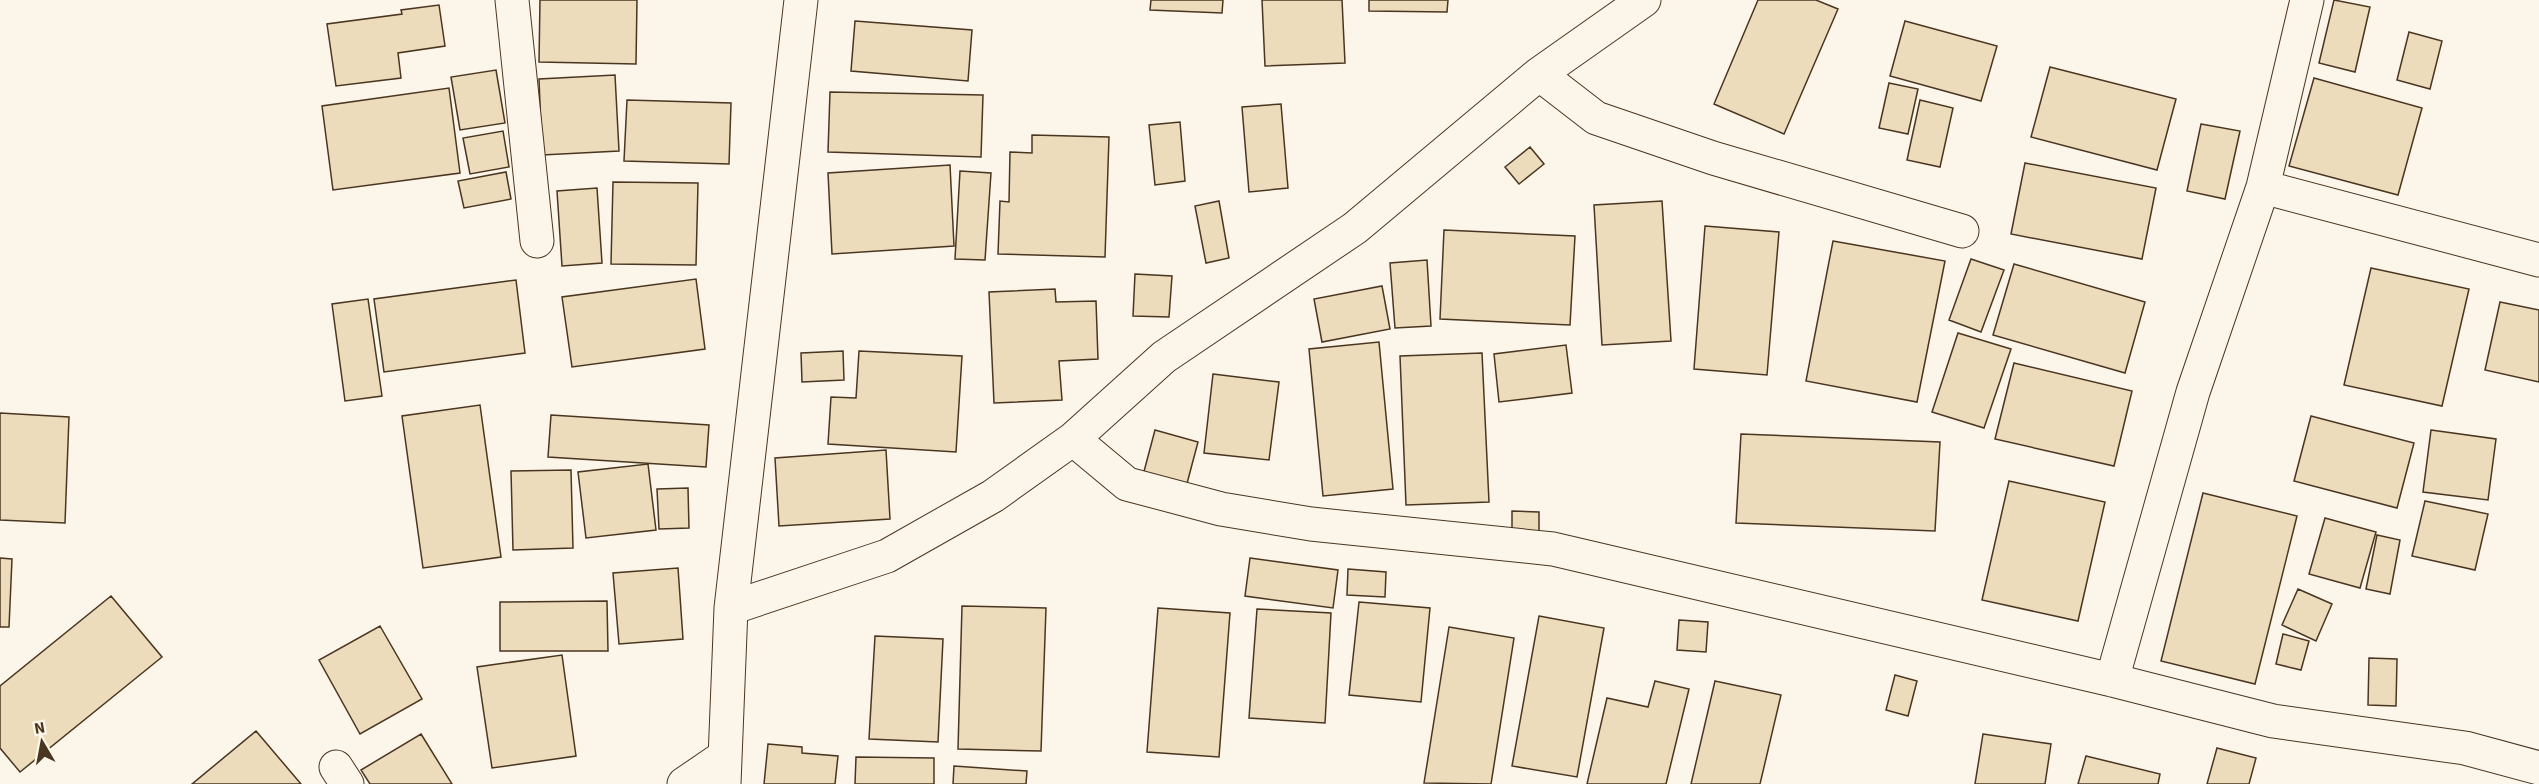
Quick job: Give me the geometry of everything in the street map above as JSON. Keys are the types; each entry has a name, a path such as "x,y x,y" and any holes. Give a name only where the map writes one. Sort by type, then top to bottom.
{"street":[{"path":"512,0 537,241"},
{"path":"684,784 725,770 731,608 801,0"},
{"path":"731,608 887,556 993,496 1073,439 1164,357 1355,228 1539,74 1644,0"},
{"path":"2112,680 2193,392 2264,187 2307,0"},
{"path":"1539,74 1596,118 1713,158 1962,231"},
{"path":"2264,187 2539,260"},
{"path":"1073,439 1127,484 1221,509 1311,524 1553,549 2112,680 2273,721 2465,748 2539,768"}],"building":[{"path":"540,0 637,0 636,64 539,62"},
{"path":"1151,0 1223,0 1222,13 1150,10"},
{"path":"1262,0 1342,0 1345,63 1265,66"},
{"path":"1369,0 1448,0 1447,12 1369,11"},
{"path":"1758,0 1816,0 1838,9 1784,134 1714,104"},
{"path":"2334,0 2370,7 2355,72 2319,63"},
{"path":"439,5 445,46 398,53 401,78 336,86 327,24 402,14 401,10"},
{"path":"855,21 972,30 968,81 851,71"},
{"path":"1905,21 1997,46 1981,101 1890,76"},
{"path":"2409,32 2442,41 2430,89 2397,80"},
{"path":"2050,67 2176,99 2157,170 2031,137"},
{"path":"496,70 505,123 460,130 451,77"},
{"path":"615,75 619,151 542,155 539,79"},
{"path":"2314,78 2422,108 2398,195 2289,166"},
{"path":"1889,83 1918,89 1908,134 1879,128"},
{"path":"449,88 460,173 333,190 322,106"},
{"path":"830,92 983,95 981,157 828,152"},
{"path":"627,100 731,103 729,164 624,161"},
{"path":"1920,100 1953,108 1940,167 1907,160"},
{"path":"1281,104 1288,188 1249,192 1242,107"},
{"path":"1180,122 1185,181 1155,185 1149,125"},
{"path":"2201,124 2240,131 2225,199 2187,191"},
{"path":"503,131 509,167 470,174 463,138"},
{"path":"1032,135 1109,137 1105,257 998,254 1000,201 1009,202 1010,152 1032,153"},
{"path":"1530,147 1544,164 1519,184 1505,167"},
{"path":"2025,163 2156,188 2142,259 2011,234"},
{"path":"950,165 954,246 832,254 828,173"},
{"path":"960,171 991,173 985,260 955,259"},
{"path":"506,172 511,199 464,208 458,181"},
{"path":"613,182 698,183 696,265 611,264"},
{"path":"597,188 602,263 562,266 557,191"},
{"path":"1219,201 1229,258 1206,263 1195,206"},
{"path":"1662,201 1671,341 1602,345 1594,205"},
{"path":"1705,226 1779,232 1767,375 1694,369"},
{"path":"1444,230 1575,236 1570,325 1440,319"},
{"path":"1833,241 1945,261 1917,402 1806,381"},
{"path":"1971,259 2004,270 1981,332 1949,320"},
{"path":"1427,260 1431,326 1395,328 1390,263"},
{"path":"2014,264 2145,302 2125,373 1993,335"},
{"path":"2371,268 2469,289 2442,406 2344,385"},
{"path":"1135,274 1172,276 1169,317 1133,316"},
{"path":"696,279 705,349 572,367 562,297"},
{"path":"516,280 525,353 384,372 374,299"},
{"path":"1382,286 1390,329 1322,342 1314,299"},
{"path":"1055,289 1056,302 1096,301 1098,359 1059,361 1062,400 994,403 989,292"},
{"path":"368,299 382,396 345,401 332,304"},
{"path":"2500,302 2539,310 2539,382 2485,370"},
{"path":"1958,333 2011,349 1984,428 1932,412"},
{"path":"1379,342 1393,489 1323,496 1309,349"},
{"path":"1566,345 1572,393 1499,402 1494,354"},
{"path":"843,351 844,380 802,382 801,353"},
{"path":"859,351 962,356 956,452 828,444 831,397 856,398"},
{"path":"1482,353 1489,502 1406,505 1400,356"},
{"path":"2014,363 2132,391 2114,466 1995,439"},
{"path":"1213,374 1279,382 1269,460 1204,453"},
{"path":"480,405 501,557 423,568 402,416"},
{"path":"0,413 69,417 65,523 0,520"},
{"path":"551,415 709,425 706,467 548,457"},
{"path":"2311,416 2414,443 2397,508 2294,481"},
{"path":"1155,430 1198,442 1185,491 1142,479"},
{"path":"2431,430 2496,439 2488,500 2423,492"},
{"path":"1741,434 1940,442 1935,531 1736,523"},
{"path":"886,450 890,519 779,526 775,458"},
{"path":"648,464 656,530 586,538 578,472"},
{"path":"571,470 573,548 513,550 511,471"},
{"path":"2009,481 2105,502 2078,621 1982,600"},
{"path":"688,488 689,528 659,529 657,489"},
{"path":"2203,493 2297,516 2255,684 2161,661"},
{"path":"2425,501 2488,514 2475,570 2412,556"},
{"path":"1512,511 1539,512 1539,540 1512,540"},
{"path":"2325,518 2376,532 2360,588 2309,574"},
{"path":"2377,535 2400,540 2390,594 2366,589"},
{"path":"0,558 12,559 9,627 0,627"},
{"path":"1250,558 1338,570 1333,608 1245,596"},
{"path":"678,568 683,639 619,644 613,573"},
{"path":"1348,569 1386,572 1385,597 1347,595"},
{"path":"2298,589 2332,604 2316,641 2282,625"},
{"path":"111,596 162,657 20,772 0,748 0,686"},
{"path":"607,601 608,651 500,651 500,602"},
{"path":"1359,602 1430,608 1421,702 1349,695"},
{"path":"962,606 1046,608 1041,751 958,749"},
{"path":"1158,608 1230,613 1219,757 1147,752"},
{"path":"1257,609 1331,613 1325,723 1249,718"},
{"path":"1539,616 1604,628 1577,777 1512,766"},
{"path":"1679,620 1708,622 1706,652 1677,650"},
{"path":"380,626 422,699 360,734 319,660"},
{"path":"1449,627 1514,638 1491,784 1424,783"},
{"path":"2283,634 2309,641 2301,670 2276,664"},
{"path":"875,636 943,639 938,742 869,739"},
{"path":"562,655 576,756 492,768 477,667"},
{"path":"2369,658 2397,659 2396,706 2368,705"},
{"path":"1895,675 1917,681 1908,716 1886,710"},
{"path":"1655,681 1689,689 1666,784 1587,784 1607,698 1648,707"},
{"path":"1715,681 1781,695 1760,784 1691,784"},
{"path":"256,731 301,784 192,784"},
{"path":"421,734 452,784 370,784 361,770"},
{"path":"1983,734 2051,744 2045,784 1975,784"},
{"path":"768,744 802,747 802,753 838,756 835,784 764,784"},
{"path":"2217,748 2256,758 2249,784 2207,784"},
{"path":"2086,756 2160,774 2158,784 2078,784"},
{"path":"856,757 934,758 934,784 855,784"},
{"path":"954,766 1027,771 1026,784 953,784"}]}
